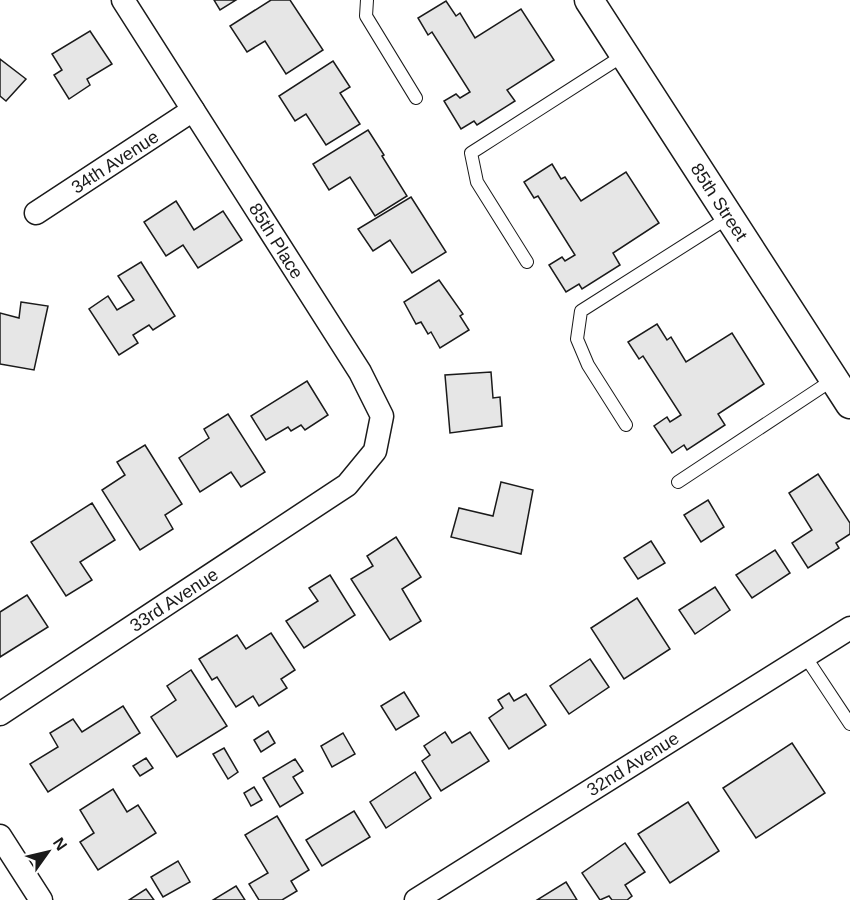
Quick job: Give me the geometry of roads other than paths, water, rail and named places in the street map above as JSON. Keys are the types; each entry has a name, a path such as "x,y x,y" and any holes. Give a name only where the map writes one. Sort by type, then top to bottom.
{"street":[{"name":"85th Place","path":"123,0 360,372 382,416 375,451 347,485"},
{"name":"85th Street","path":"589,0 850,404"},
{"name":"34th Avenue","path":"36,213 193,110"},
{"name":"33rd Avenue","path":"0,714 347,485"},
{"name":"32nd Avenue","path":"416,900 850,628"},
{"path":"0,836 41,900"}],"lane":[{"path":"368,0 366,16 416,98"},
{"path":"527,262 477,182 471,153 624,55"},
{"path":"626,425 588,365 577,339 580,311 729,217"},
{"path":"678,482 834,380"},
{"path":"805,656 850,724"}]}
